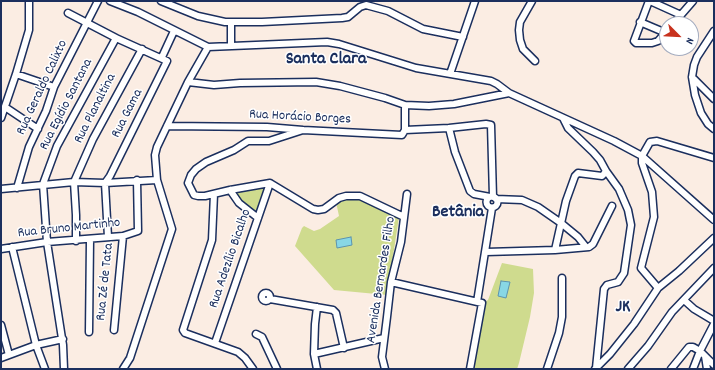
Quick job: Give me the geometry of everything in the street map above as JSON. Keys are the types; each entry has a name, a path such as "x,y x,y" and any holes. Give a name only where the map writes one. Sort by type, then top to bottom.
{"street":[{"path":"1,118 29,30 29,1"},
{"name":"Rua Geraldo Calixto","path":"17,188 29,147 46,111 54,88 98,1"},
{"path":"110,1 138,12 208,47 327,42 339,44 416,68 491,81 509,93 614,141 642,156 714,220"},
{"path":"161,1 198,16 212,20 231,22 342,18 348,17 360,7 366,6 388,11 423,30 463,37"},
{"path":"450,74 475,1"},
{"path":"532,1 520,22 519,30 523,49 535,61"},
{"path":"659,40 652,43 636,43 634,40 640,22 650,1 681,15 693,1"},
{"path":"68,13 116,38 162,57 174,31"},
{"path":"231,22 231,46"},
{"path":"640,22 659,29"},
{"path":"714,31 697,57 692,76 695,96 701,113 708,124 714,129"},
{"name":"Rua Egídio Santana","path":"43,184 57,146 116,38"},
{"path":"123,369 130,358 172,229 157,180 155,155 157,147 188,82 208,47"},
{"name":"Rua Planaltina","path":"74,182 94,139 142,49"},
{"name":"Rua Gama","path":"105,182 110,176 167,62 162,57"},
{"path":"16,74 54,88"},
{"path":"692,76 714,99"},
{"path":"188,82 214,85 240,83 316,82 363,92 405,105 428,106 454,104 509,93"},
{"path":"405,105 405,130"},
{"path":"5,107 38,129"},
{"path":"563,118 568,128 600,160 619,189 628,210 631,225 624,273 618,282 607,285 604,289 595,369"},
{"name":"Rua Horácio Borges","path":"167,126 267,127 399,135 404,133 405,130 489,124 492,128 493,198"},
{"path":"267,127 272,134 269,141"},
{"path":"280,128 282,138"},
{"path":"449,128 455,152 470,191 474,194 493,198 522,200 531,203 561,223 578,237 586,247"},
{"path":"303,130 269,141 248,141 234,150 206,162 196,169 191,175 188,183 194,195 214,194 270,183 313,209 324,209 339,198 346,196 360,196 404,217"},
{"path":"658,288 641,268 654,217 652,192 642,163 642,156 650,142 657,140 714,158"},
{"path":"555,250 566,201 575,176 578,173 602,176 606,171"},
{"name":"Rua Bruno Martinho","path":"1,249 47,242 90,240 123,236 138,231 137,180"},
{"path":"1,189 74,182 157,180"},
{"path":"74,182 76,241"},
{"path":"105,182 108,237"},
{"name":"Rua Adezílio Bicalho","path":"215,344 270,183"},
{"path":"43,184 47,242 63,339 64,369"},
{"path":"230,190 239,202 258,218"},
{"path":"214,194 212,240 183,330 185,333 238,352 246,358 253,369"},
{"name":"Avenida Bernardes Filho","path":"385,369 382,357 384,338 392,282 401,242 407,194"},
{"path":"470,369 492,208 486,203 487,199 493,198"},
{"path":"486,252 555,250 591,246 612,206"},
{"name":"Rua Zé de Tata","path":"114,330 123,236"},
{"path":"595,369 610,354 634,324 658,288 679,271 714,238"},
{"path":"88,332 90,240"},
{"path":"12,247 36,345 45,369"},
{"path":"628,369 648,346 672,312 714,268"},
{"path":"547,369 559,333 562,317 562,278"},
{"path":"392,282 479,303"},
{"path":"270,299 333,310 336,313 344,348"},
{"path":"684,300 714,323 702,353 693,369"},
{"path":"317,369 314,354 315,324 318,307"},
{"path":"1,325 9,355"},
{"path":"256,334 262,337 277,369"},
{"path":"314,354 384,338"},
{"path":"1,358 36,345 63,339"},
{"path":"671,369 689,347 693,347 702,353 714,365"},
{"path":"702,353 707,369"}],"green space":[{"path":"266,186 258,215 241,201 233,192"},
{"path":"357,198 399,217 387,295 334,290 295,246 304,226 314,231 320,229 339,216 336,202 340,199"},
{"path":"502,263 533,269 534,293 519,363 517,369 472,369 483,303 488,300"}],"water":[{"path":"351,237 352,245 337,248 336,240"},
{"path":"501,281 510,282 506,298 498,296"}],"district":[{"name":"Santa Clara","path":"326,61"},
{"name":"Betânia","path":"458,214"},
{"name":"JK","path":"623,309"}]}
